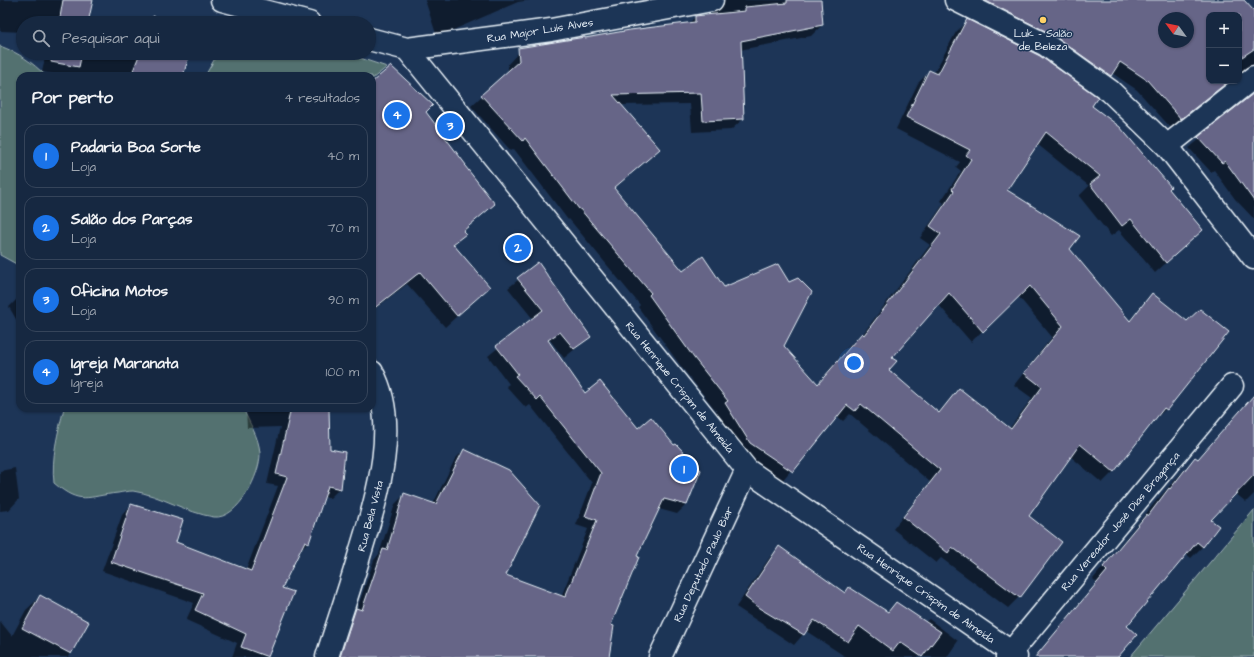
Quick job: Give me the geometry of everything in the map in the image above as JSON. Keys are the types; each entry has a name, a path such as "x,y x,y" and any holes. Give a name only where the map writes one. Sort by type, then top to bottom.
{"street":[{"path":"222,0 283,16"},
{"name":"Rua Major Luís Alves","path":"376,41 407,49 551,30 712,0"},
{"path":"956,0 1046,46 1110,91 1167,146 1254,258"},
{"name":"Rua Henrique Crispim de Almeida","path":"407,49 747,470 1012,655"},
{"path":"1167,146 1254,78"},
{"name":"Rua Bela Vista","path":"327,657 379,488 385,426 384,406 376,379"},
{"name":"Rua Vereador José Dias Bragança","path":"1012,655 1232,386"},
{"name":"Rua Deputado Paulo Biar","path":"660,657 747,470"}],"green space":[{"path":"0,46 16,54 16,60 28,60 42,72 16,72 16,264 0,255"},
{"path":"214,60 366,60 387,67 376,76 376,72 207,72"},
{"path":"63,412 245,412 256,436 260,453 257,472 246,494 231,511 223,516 214,517 193,512 154,496 133,491 84,498 71,495 54,483 53,464 57,436"},
{"path":"1254,510 1254,657 1130,657"}],"building":[{"path":"63,0 93,0 90,16 60,16"},
{"path":"787,0 821,0 823,25 741,41 744,119 703,121 701,93 613,95 660,149 614,188 683,271 703,256 724,287 778,264 789,282 798,278 812,292 784,346 818,384 862,333 864,335 941,234 930,226 954,191 952,189 971,159 966,155 970,150 906,117 929,70 938,74 967,19 1040,56 1098,97 1092,106 1120,127 1171,187 1169,189 1203,230 1166,263 1131,219 1122,226 1090,184 1100,176 1046,132 1007,190 1080,236 1070,249 1130,321 1152,293 1187,321 1200,309 1229,332 1167,410 1164,408 1114,472 1080,444 1029,516 1062,542 1020,598 952,547 948,553 903,517 940,470 861,404 855,411 847,405 793,472 750,443 725,403 728,401 694,358 649,295 651,293 579,209 525,138 523,141 481,95 519,61 518,48 630,30 695,22 695,16 745,11 745,7 787,3","holes":["1030,286 1063,326 1024,373 1042,387 1011,429 959,388 939,413 889,370 897,361 892,358 949,293 983,332"]},
{"path":"984,0 1244,0 1254,11 1254,49 1242,57 1242,12 1206,12 1206,84 1225,84 1181,119 1147,80 1120,62 1111,76 1053,35"},
{"path":"51,60 80,60 79,67 51,62"},
{"path":"137,60 188,60 184,72 133,72"},
{"path":"391,66 433,105 426,112 466,165 465,166 495,204 463,231 466,234 453,244 490,287 457,316 420,272 376,307 376,79"},
{"path":"1254,93 1254,201 1225,161 1222,163 1198,137"},
{"path":"538,262 591,337 574,349 560,332 548,340 585,393 600,381 638,428 651,417 674,445 676,444 701,470 687,505 664,499 637,556 639,557 611,625 614,626 609,657 340,657 356,608 362,610 383,549 387,550 404,493 436,504 464,449 509,470 540,505 506,575 565,597 597,520 585,516 601,473 540,397 537,400 515,376 518,374 496,346 543,310 517,278"},
{"path":"1254,395 1254,475 1211,520 1219,526 1203,547 1197,542 1127,626 1137,635 1118,657 1035,657 1107,571 1103,567 1147,514 1148,516 1195,457 1198,459"},
{"path":"290,412 329,412 330,449 345,452 341,489 328,486 309,543 305,541 282,588 294,592 268,657 241,647 246,634 195,610 203,593 111,562 131,504 183,520 176,542 251,571 287,477 276,474"},
{"path":"779,546 845,593 849,587 888,612 896,602 941,632 922,657 900,642 893,651 859,626 848,642 814,620 804,635 759,608 745,597"},
{"path":"40,595 89,622 71,654 22,628"}],"place":[{"name":"Luk - Salão de Beleza","path":"1043,20"},
{"name":"Igreja Maranata","path":"397,115"},
{"name":"Oficina Motos","path":"450,126"},
{"name":"Salão dos Parças","path":"518,248"},
{"name":"Padaria Boa Sorte","path":"684,469"}]}
